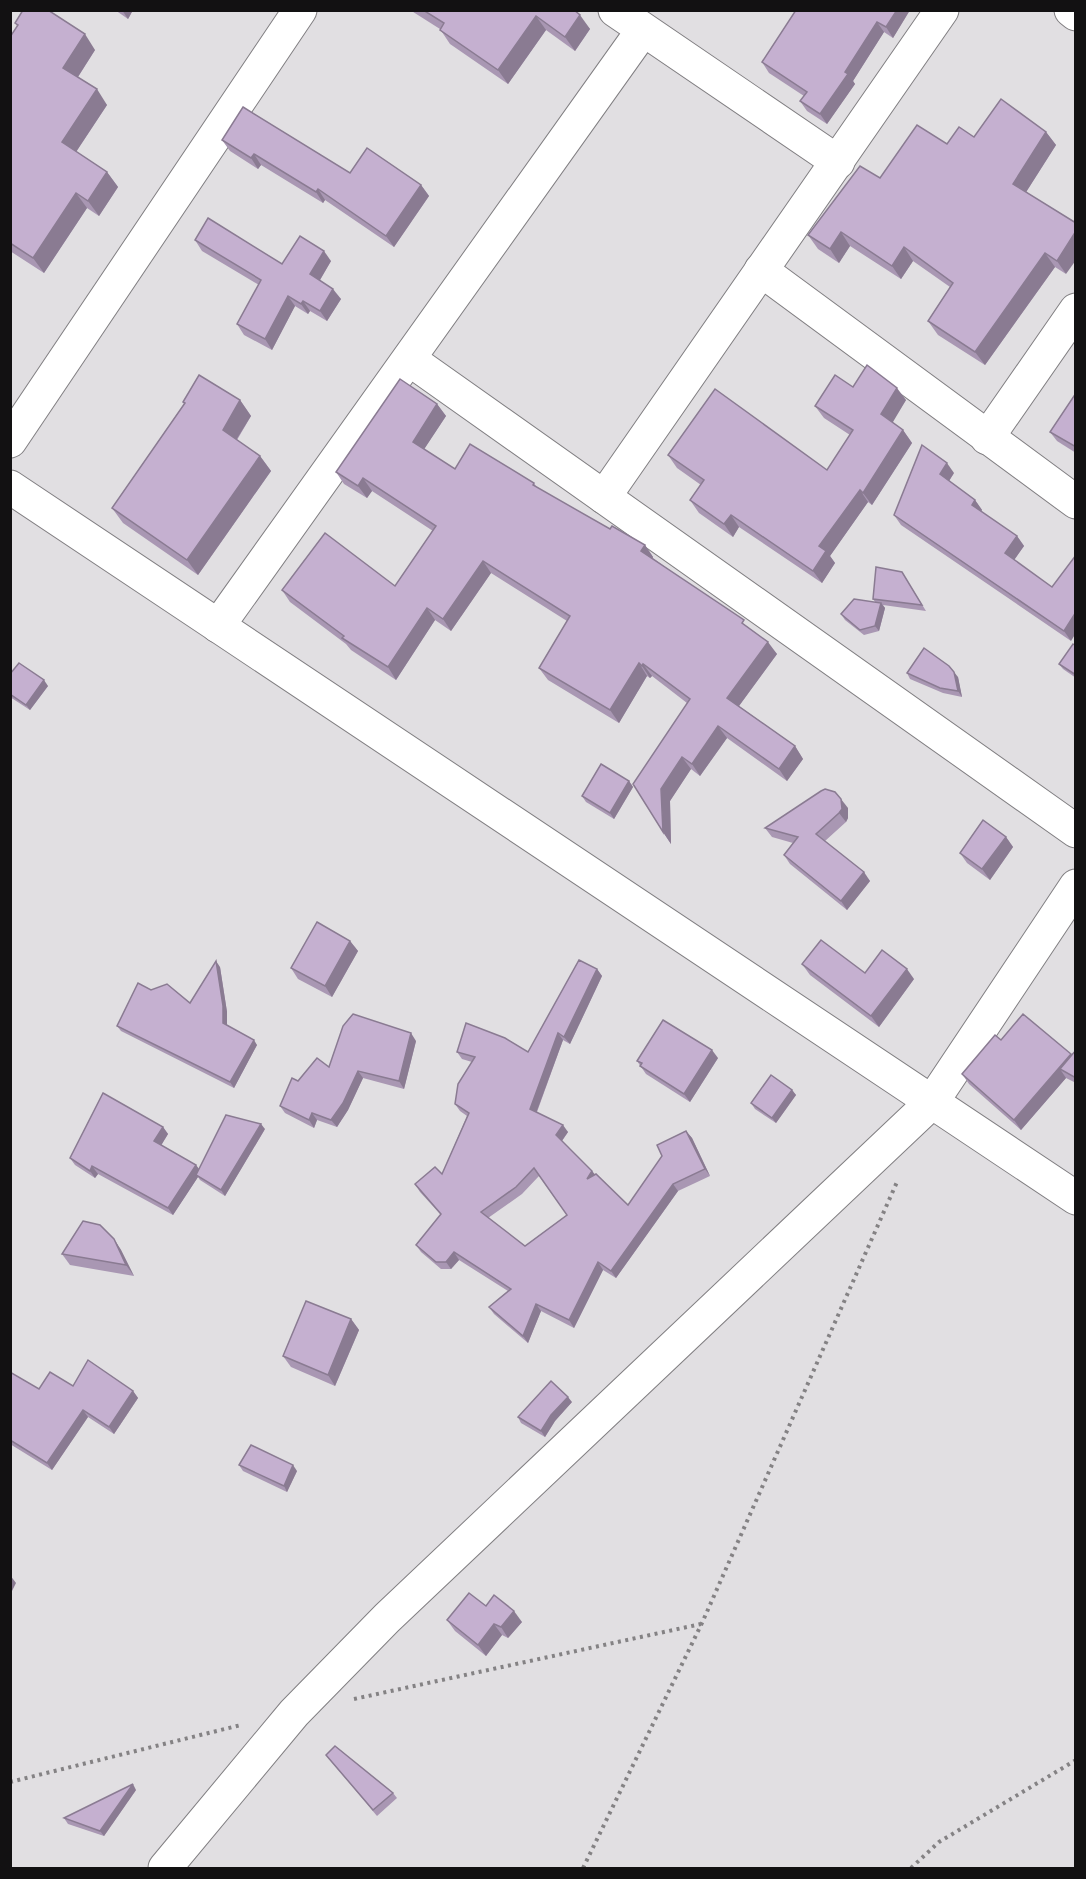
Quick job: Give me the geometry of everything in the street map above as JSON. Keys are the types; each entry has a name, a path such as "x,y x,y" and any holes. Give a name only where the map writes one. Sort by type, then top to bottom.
{"street":[{"path":"10,441 300,10"},
{"path":"615,10 838,162"},
{"path":"603,497 942,10"},
{"path":"1071,10 1076,14"},
{"path":"218,626 643,30"},
{"path":"761,270 1076,502"},
{"path":"987,438 1076,310"},
{"path":"409,359 1076,831"},
{"path":"10,487 1076,1198"},
{"path":"165,1869 294,1713 396,1610 932,1102 1076,886"}],"path":[{"path":"583,1869 702,1623 898,1178"},
{"path":"352,1700 702,1623"},
{"path":"10,1782 294,1713"},
{"path":"911,1869 939,1842 1076,1760"}],"building":[{"path":"23,10 48,10 85,34 63,68 97,89 62,142 107,172 88,201 76,193 33,258 10,243 10,37 18,25 15,23"},
{"path":"423,10 574,10 580,15 565,37 536,16 498,70 440,30 444,23"},
{"path":"796,10 897,10 886,27 877,22 845,72 848,74 820,114 800,101 807,92 762,62"},
{"path":"1001,99 1046,132 1013,184 1076,223 1076,231 1057,261 1045,253 975,352 928,321 953,283 904,247 892,266 841,232 830,249 808,235 860,166 880,178 917,125 947,144 959,127 974,137"},
{"path":"243,107 350,173 367,148 421,185 386,236 318,189 316,192 254,154 251,158 222,140"},
{"path":"208,218 282,264 300,236 324,251 310,274 333,289 320,311 303,301 301,304 288,296 265,339 237,324 261,280 195,240"},
{"path":"867,365 897,388 881,414 903,430 863,493 860,490 819,546 826,551 813,571 731,515 724,524 690,500 704,480 668,455 715,389 827,470 853,430 815,406 835,375 853,387"},
{"path":"199,375 240,400 223,430 260,456 187,560 112,508 185,403 183,402"},
{"path":"400,379 437,404 413,442 455,469 470,444 534,483 533,485 610,529 612,526 645,545 641,551 744,620 742,623 768,642 727,698 795,746 779,769 718,726 692,764 682,757 661,789 663,832 633,784 690,699 639,663 610,710 539,668 570,616 483,561 443,619 427,608 388,667 342,638 344,636 282,590 325,533 395,586 436,526 363,478 358,486 336,472"},
{"path":"1076,393 1076,447 1050,432"},
{"path":"922,445 947,463 940,474 975,500 972,505 1017,536 1005,553 1052,587 1076,555 1076,612 1064,631 894,515"},
{"path":"876,567 902,572 922,605 873,599"},
{"path":"854,599 881,603 875,626 860,630 841,614"},
{"path":"1073,644 1076,646 1076,675 1059,664"},
{"path":"924,648 954,672 958,691 940,688 907,673"},
{"path":"19,663 44,680 26,705 10,694 10,674"},
{"path":"601,764 629,781 610,813 582,796"},
{"path":"825,789 835,792 841,799 842,809 816,834 864,872 841,901 784,855 798,837 765,828"},
{"path":"983,820 1006,837 982,869 960,853"},
{"path":"317,922 350,941 325,986 291,968"},
{"path":"821,940 865,973 882,950 907,969 871,1016 802,964"},
{"path":"579,960 597,969 564,1037 558,1033 530,1109 563,1125 556,1135 592,1171 587,1179 596,1174 628,1205 662,1156 657,1145 686,1131 705,1169 673,1184 611,1271 598,1262 569,1320 536,1304 523,1336 489,1307 511,1289 454,1252 446,1262 436,1262 416,1245 441,1214 415,1184 435,1167 442,1174 469,1113 455,1104 458,1084 475,1057 457,1052 466,1023 505,1038 528,1052","holes":["534,1168 567,1215 525,1246 481,1212 516,1187"]},
{"path":"216,961 223,1006 223,1023 254,1040 230,1082 117,1026 138,983 151,990 167,984 190,1003"},
{"path":"353,1014 411,1033 399,1081 358,1071 343,1103 331,1120 312,1113 309,1120 280,1106 292,1078 298,1081 317,1058 329,1067 343,1026"},
{"path":"1023,1014 1071,1054 1014,1120 962,1074 995,1035 1001,1040"},
{"path":"663,1020 712,1050 684,1094 640,1066 642,1063 637,1061"},
{"path":"1076,1050 1076,1078 1060,1069"},
{"path":"771,1075 792,1090 772,1118 751,1103"},
{"path":"103,1093 163,1127 154,1141 196,1165 168,1208 92,1166 90,1171 70,1158"},
{"path":"226,1115 261,1124 221,1190 196,1175"},
{"path":"83,1221 100,1225 114,1239 126,1265 62,1254"},
{"path":"306,1301 351,1319 328,1375 283,1356"},
{"path":"88,1360 133,1391 109,1427 83,1410 47,1463 10,1440 10,1372 39,1389 50,1372 73,1386"},
{"path":"551,1381 568,1397 551,1415 541,1431 518,1417"},
{"path":"251,1445 293,1465 284,1486 239,1465"},
{"path":"469,1593 486,1606 494,1595 514,1611 501,1627 494,1624 478,1645 447,1620"},
{"path":"335,1746 393,1793 373,1810 326,1755"},
{"path":"133,1784 100,1831 64,1818"}]}
